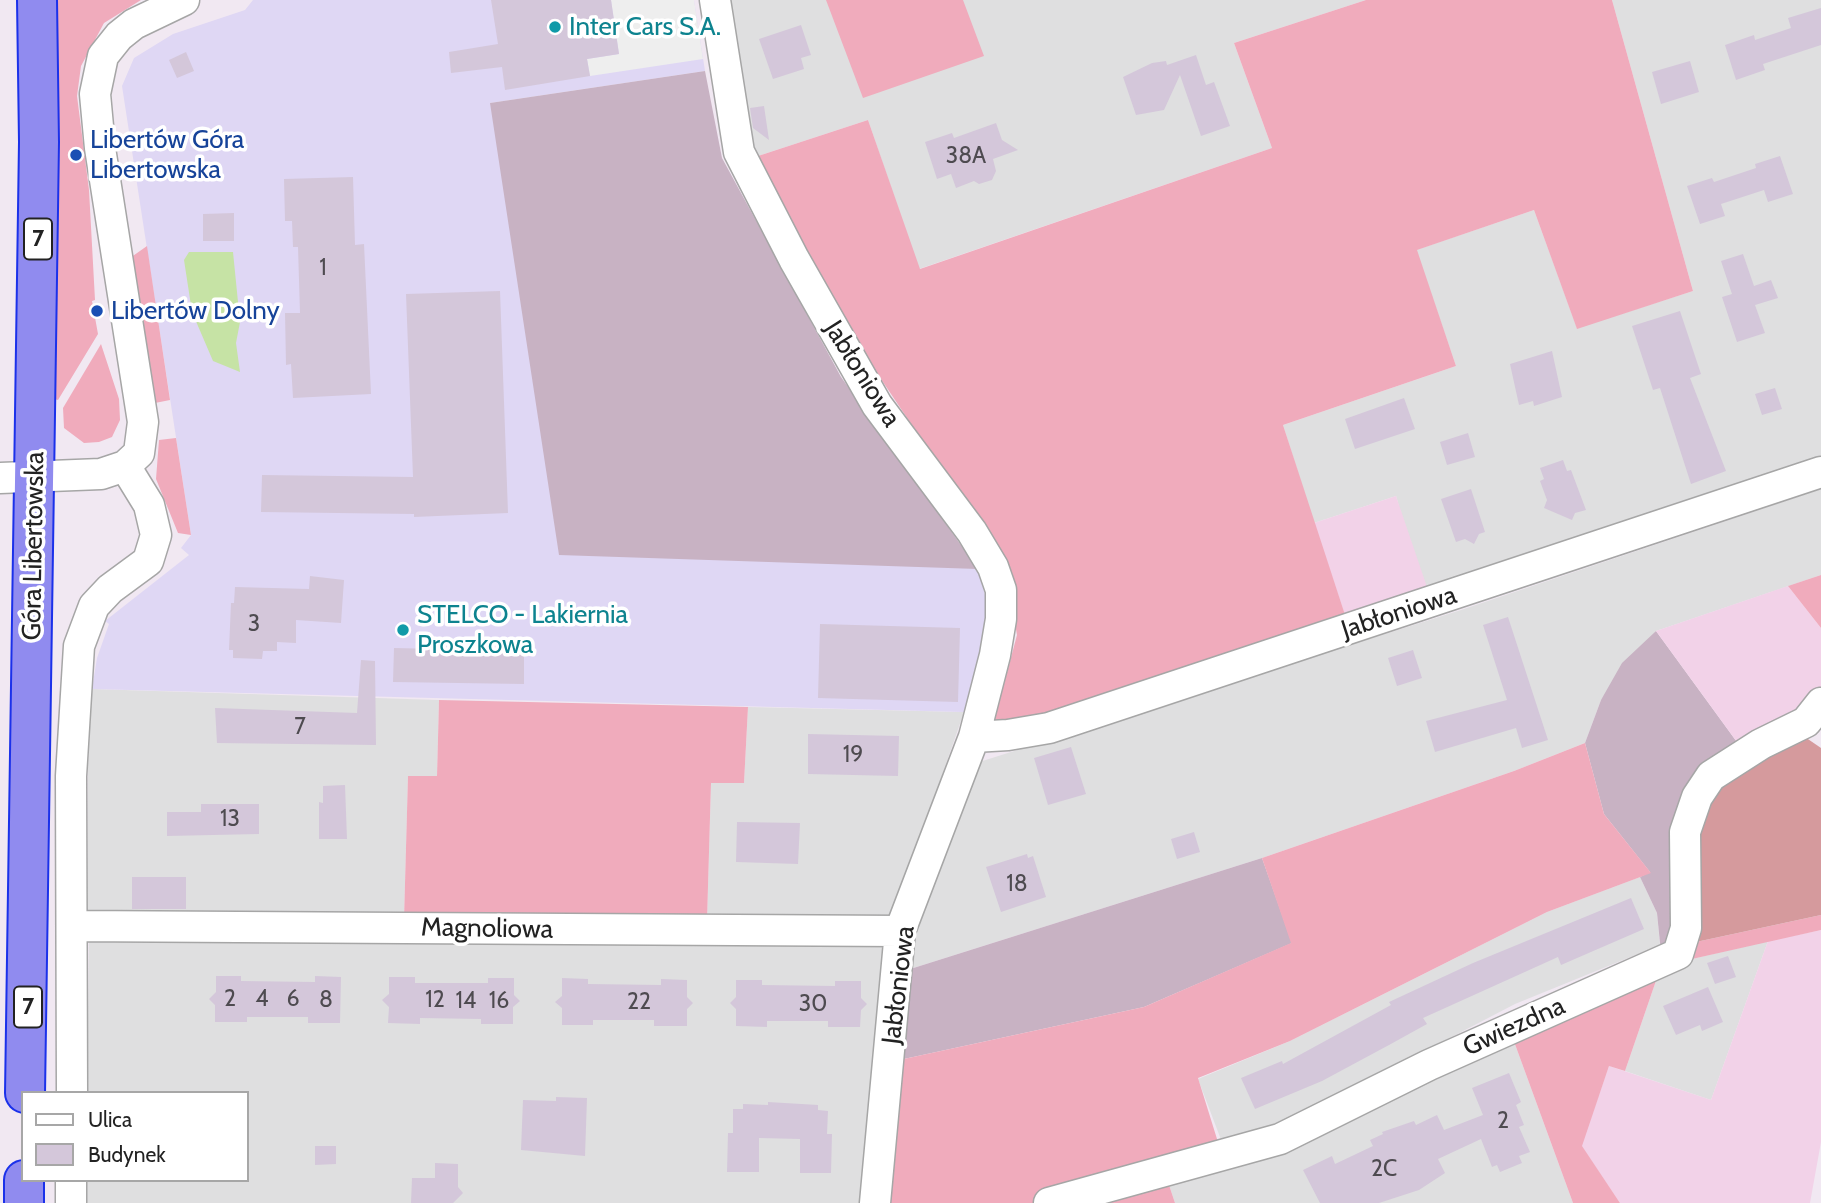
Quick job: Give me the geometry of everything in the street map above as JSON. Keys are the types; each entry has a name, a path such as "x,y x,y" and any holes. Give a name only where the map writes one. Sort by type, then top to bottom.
{"highway":[{"name":"Góra Libertowska","path":"25,1091 17,478 39,142 37,0"},
{"path":"24,1182 24,1203"}],"street":[{"path":"17,478 101,474 125,466 139,453 143,422 98,138 96,80 103,56 119,36 134,24 184,0"},
{"name":"Jabłoniowa","path":"715,0 739,152 794,259 877,405 972,531 993,567 1001,590 1001,619 995,655 974,737 900,931 875,1203"},
{"name":"Góra Libertowska","path":"72,1091 71,776 79,646 94,606 110,589 148,561 156,534 149,505 125,466"},
{"name":"Jabłoniowa","path":"974,737 1008,735 1049,727 1821,472"},
{"name":"Gwiezdna","path":"1049,1203 1280,1139 1429,1065 1678,954 1686,928 1685,832 1697,797 1712,776 1761,744 1806,722 1821,703"},
{"name":"Magnoliowa","path":"73,926 900,931"},
{"path":"71,1182 71,1203"}],"shaded area":[{"path":"55,0 141,0 104,23 81,66 77,96 89,190 95,300 92,301 98,334 58,400 54,399"},
{"path":"253,0 694,0 705,71 490,103 978,569 991,617 981,666 964,712 92,689 97,658 109,624 105,621 189,555 181,548 191,535 122,86 134,58 173,34 245,10"},
{"path":"611,0 694,0 703,59 590,76 587,59 619,54"},
{"path":"730,0 1366,0 1234,43 1272,148 919,269 868,120 752,158"},
{"path":"826,0 963,0 984,56 863,98"},
{"path":"1366,0 1612,0 1693,291 1577,329 1534,210 1417,250 1456,366 1283,425 1348,624 1059,716 993,725 1017,635 1005,564 830,303 752,158 868,120 920,269 1272,148 1234,43"},
{"path":"1612,0 1821,0 1821,468 1424,599 1396,496 1314,523 1283,425 1456,366 1416,250 1534,210 1577,328 1693,291"},
{"path":"705,71 722,158 841,377 978,569 559,555 490,103"},
{"path":"147,246 170,400 155,403 130,258"},
{"path":"189,252 233,252 240,322 236,343 240,372 213,361 192,312 184,260"},
{"path":"101,344 119,399 120,420 112,437 99,442 84,443 64,428 63,408"},
{"path":"176,438 191,535 178,533 156,479 159,440"},
{"path":"1821,489 1821,575 1656,631 1601,700 1585,743 1514,771 1262,858 904,971 973,764 1461,610"},
{"path":"1396,496 1427,587 1424,599 1348,624 1314,523"},
{"path":"1821,575 1821,628 1788,586"},
{"path":"1788,586 1821,628 1821,689 1810,704 1742,749 1656,631"},
{"path":"1656,631 1742,749 1674,946 1661,953 1657,913 1640,877 1650,872 1604,814 1585,743 1601,700 1622,663"},
{"path":"92,689 439,700 437,777 408,777 404,919 87,918 88,764"},
{"path":"439,700 748,707 744,783 711,783 707,921 404,919 408,776 437,776"},
{"path":"748,707 964,712 891,923 707,921 711,783 744,783"},
{"path":"1802,735 1821,748 1821,915 1696,942 1692,873 1706,802 1738,765"},
{"path":"1585,743 1604,814 1651,873 1547,912 1290,1041 1198,1078 1222,1155 1049,1203 875,1203 890,1062 1144,1007 1291,943 1262,858 1514,771"},
{"path":"1262,858 1292,943 1144,1007 890,1062 904,971"},
{"path":"1640,877 1657,913 1660,945 1515,1004 1298,1117 1223,1145 1198,1079 1290,1041 1547,912"},
{"path":"1821,915 1821,930 1692,959 1696,942"},
{"path":"1821,930 1821,1142 1810,1203 1620,1203 1581,1146 1609,1066 1711,1100 1768,941"},
{"path":"89,938 889,944 863,1203 86,1203 86,1182 248,1182 248,1091 87,1091"},
{"path":"1768,941 1711,1100 1625,1071 1659,972 1692,959"},
{"path":"1659,972 1625,1071 1609,1066 1582,1146 1620,1203 1573,1203 1512,1036"},
{"path":"1512,1036 1573,1203 1175,1203 1169,1185"},
{"path":"1169,1185 1175,1203 1099,1203"}],"building":[{"name":"Inter Cars S.A.","path":"491,0 611,0 619,54 587,59 590,76 505,90 502,67 451,73 449,52 498,44"},
{"path":"1821,8 1821,45 1763,64 1765,70 1736,80 1725,45 1754,35 1755,40 1791,28 1788,18"},
{"path":"801,25 811,55 801,58 804,69 773,79 759,39"},
{"path":"186,52 194,71 177,78 169,60"},
{"path":"1196,55 1206,85 1214,82 1230,126 1201,136 1180,75 1164,110 1136,115 1123,77 1152,63 1166,61 1167,65"},
{"path":"1690,61 1699,92 1661,104 1652,72"},
{"path":"764,106 769,140 753,128 750,108"},
{"path":"996,123 1002,140 1018,150 993,159 996,171 992,180 979,184 974,181 956,188 951,174 937,179 925,142 952,133 954,138"},
{"path":"1780,156 1793,194 1768,202 1764,190 1721,204 1725,216 1700,224 1687,186 1712,178 1714,182 1756,168 1755,164"},
{"path":"353,177 355,245 364,244 371,394 293,398 291,364 286,365 285,313 300,313 298,247 293,247 292,221 285,221 284,179"},
{"path":"234,213 234,241 203,241 203,214"},
{"path":"1743,254 1754,286 1771,280 1778,298 1755,305 1765,333 1737,342 1722,297 1732,294 1721,261"},
{"path":"500,291 508,513 414,517 414,514 261,512 262,475 413,477 406,294"},
{"path":"1680,311 1701,374 1690,378 1726,471 1691,484 1660,388 1653,390 1632,326"},
{"path":"1552,351 1562,397 1534,406 1533,401 1519,405 1510,364"},
{"path":"1775,388 1782,409 1762,415 1755,394"},
{"path":"1404,398 1415,429 1355,449 1345,419"},
{"path":"1468,433 1475,457 1447,465 1440,442"},
{"path":"1563,460 1567,471 1571,470 1586,510 1575,513 1572,520 1544,508 1547,500 1540,481 1544,479 1540,468"},
{"path":"1471,489 1485,532 1479,534 1474,544 1465,539 1456,542 1441,499"},
{"path":"310,576 344,580 341,623 296,620 296,643 277,642 277,651 263,651 262,659 233,658 233,650 229,650 231,603 234,603 235,587 309,589"},
{"path":"1508,617 1548,740 1522,748 1516,728 1435,752 1426,721 1507,700 1483,625"},
{"path":"820,624 960,628 958,702 818,698"},
{"name":"STELCO - Lakiernia Proszkowa","path":"394,648 524,651 524,684 393,682"},
{"path":"1413,650 1422,678 1397,686 1388,658"},
{"path":"361,660 375,661 376,745 217,743 215,708 357,713"},
{"path":"808,734 899,736 898,776 808,774"},
{"path":"1071,747 1086,794 1048,805 1034,758"},
{"path":"345,785 347,839 319,839 319,802 323,803 323,786"},
{"path":"201,804 259,804 259,834 167,836 167,812 201,812"},
{"path":"737,822 800,823 798,864 736,862"},
{"path":"1194,832 1200,852 1177,859 1171,839"},
{"path":"1027,854 1028,858 1033,856 1046,897 1001,912 986,867"},
{"path":"132,877 186,877 186,909 132,909"},
{"path":"1631,898 1644,929 1561,965 1558,957 1423,1018 1427,1024 1389,1045 1322,1081 1255,1109 1241,1078 1282,1061 1283,1064 1391,1005 1389,1002 1473,963"},
{"path":"1728,956 1736,977 1715,984 1707,963"},
{"path":"216,976 241,976 241,981 315,982 315,976 341,977 340,1023 308,1023 308,1017 247,1017 247,1022 215,1022 215,1005 209,999 216,992"},
{"path":"389,977 415,977 415,983 488,983 488,978 514,978 514,995 520,1001 513,1007 513,1024 481,1024 481,1019 420,1018 420,1024 388,1023 389,1007 382,1000 389,994"},
{"path":"562,978 588,979 588,984 661,985 661,979 687,980 687,997 693,1003 687,1009 687,1026 654,1026 654,1020 593,1020 593,1025 562,1025 562,1008 555,1002 562,996"},
{"path":"736,980 762,980 762,985 835,986 835,981 861,981 861,998 867,1004 861,1010 860,1027 828,1027 828,1021 767,1021 767,1027 736,1026 736,1009 730,1003 736,997"},
{"path":"1708,987 1723,1022 1702,1031 1700,1025 1676,1035 1663,1006"},
{"path":"1509,1073 1521,1102 1516,1105 1524,1125 1519,1127 1530,1152 1519,1156 1522,1163 1500,1172 1497,1165 1492,1167 1481,1139 1438,1159 1445,1173 1419,1190 1379,1203 1320,1203 1303,1170 1332,1156 1335,1164 1373,1146 1370,1140 1383,1134 1382,1132 1414,1121 1416,1125 1437,1115 1444,1130 1483,1115 1472,1088"},
{"path":"556,1097 587,1098 585,1156 521,1150 523,1100 556,1101"},
{"path":"768,1102 818,1105 818,1110 828,1111 827,1134 832,1134 831,1173 800,1173 800,1139 759,1138 759,1172 727,1172 728,1133 733,1133 733,1109 743,1109 743,1104 768,1105"},
{"path":"315,1146 336,1146 336,1164 315,1165"},
{"path":"435,1163 458,1164 458,1187 463,1193 453,1203 411,1203 412,1178 435,1178"}],"place":[{"name":"Inter Cars S.A.","path":"555,27"},
{"name":"Libertów Góra Libertowska","path":"76,155"},
{"name":"Libertów Dolny","path":"97,311"},
{"name":"STELCO - Lakiernia Proszkowa","path":"403,630"}]}
